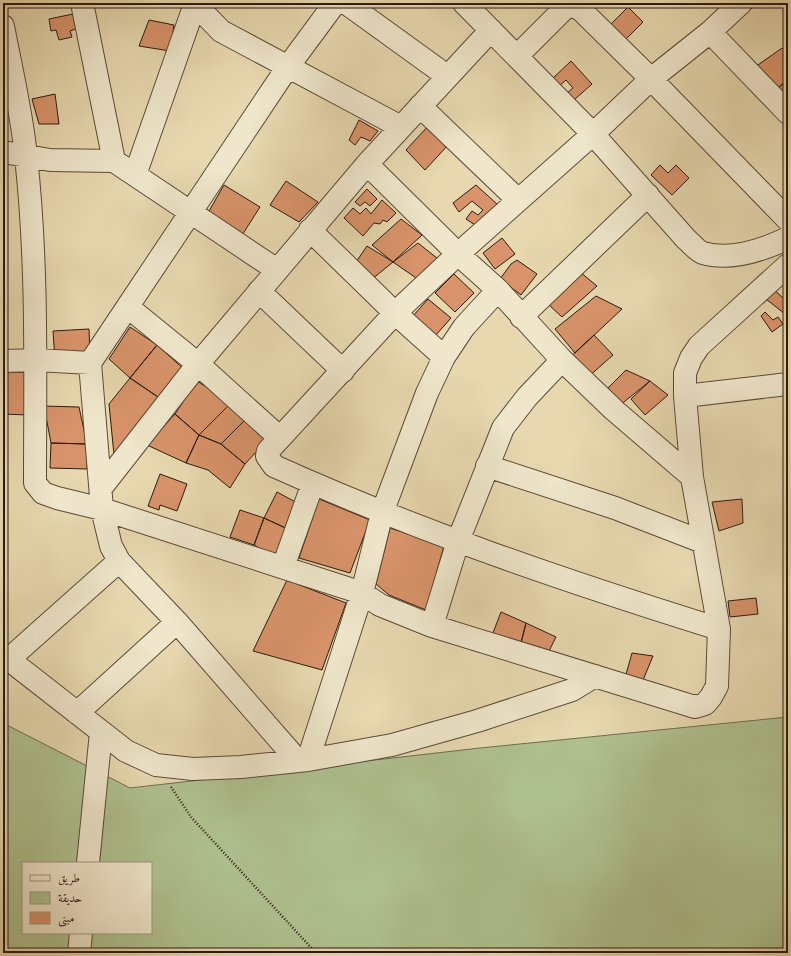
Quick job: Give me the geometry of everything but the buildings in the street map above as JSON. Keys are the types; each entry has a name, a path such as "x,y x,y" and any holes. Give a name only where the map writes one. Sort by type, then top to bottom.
{"street":[{"path":"82,3 114,161"},
{"path":"303,760 119,561 112,546 101,499 90,363 287,68 335,3"},
{"path":"346,3 447,76"},
{"path":"464,3 593,134 686,239 701,252 725,256 753,250 788,238"},
{"path":"719,629 594,590 382,513 274,466 267,456 268,450 343,371 395,313 458,254 593,134 651,78 710,32 741,3"},
{"path":"135,175 195,4 221,31 287,68 401,127"},
{"path":"517,56 567,6 571,5 581,10 651,78 788,220"},
{"path":"3,26 26,155 33,235 37,360 35,483 43,493 57,498 101,499 283,568 362,593 380,605 432,626 695,708 705,704 717,686 719,629 692,477 685,396 685,373 691,358 699,346 785,273"},
{"path":"101,499 198,364 367,164 490,30"},
{"path":"710,32 788,113"},
{"path":"420,106 518,200"},
{"path":"3,152 50,160 79,159 114,161 277,270"},
{"path":"367,164 458,254 498,290 562,360 614,410 692,477"},
{"path":"521,316 648,196"},
{"path":"310,230 395,313 444,357"},
{"path":"303,760 362,593 382,513 427,393 444,357 464,327 498,290"},
{"path":"259,291 343,371"},
{"path":"128,307 198,364 280,438"},
{"path":"3,361 37,360 90,363"},
{"path":"432,626 458,541 503,428 527,397 562,360"},
{"path":"685,396 788,384"},
{"path":"487,466 615,508 703,542"},
{"path":"283,568 313,483"},
{"path":"119,561 6,657 126,751 156,765 193,769 241,767 303,760 392,745 477,721 572,690 595,676"},
{"path":"77,713 177,622"},
{"path":"88,862 101,732"},
{"path":"79,953 81,934"}],"path":[{"path":"156,765 192,817 316,953"}],"green space":[{"path":"788,717 788,953 3,953 3,723 130,788 480,748"}]}
